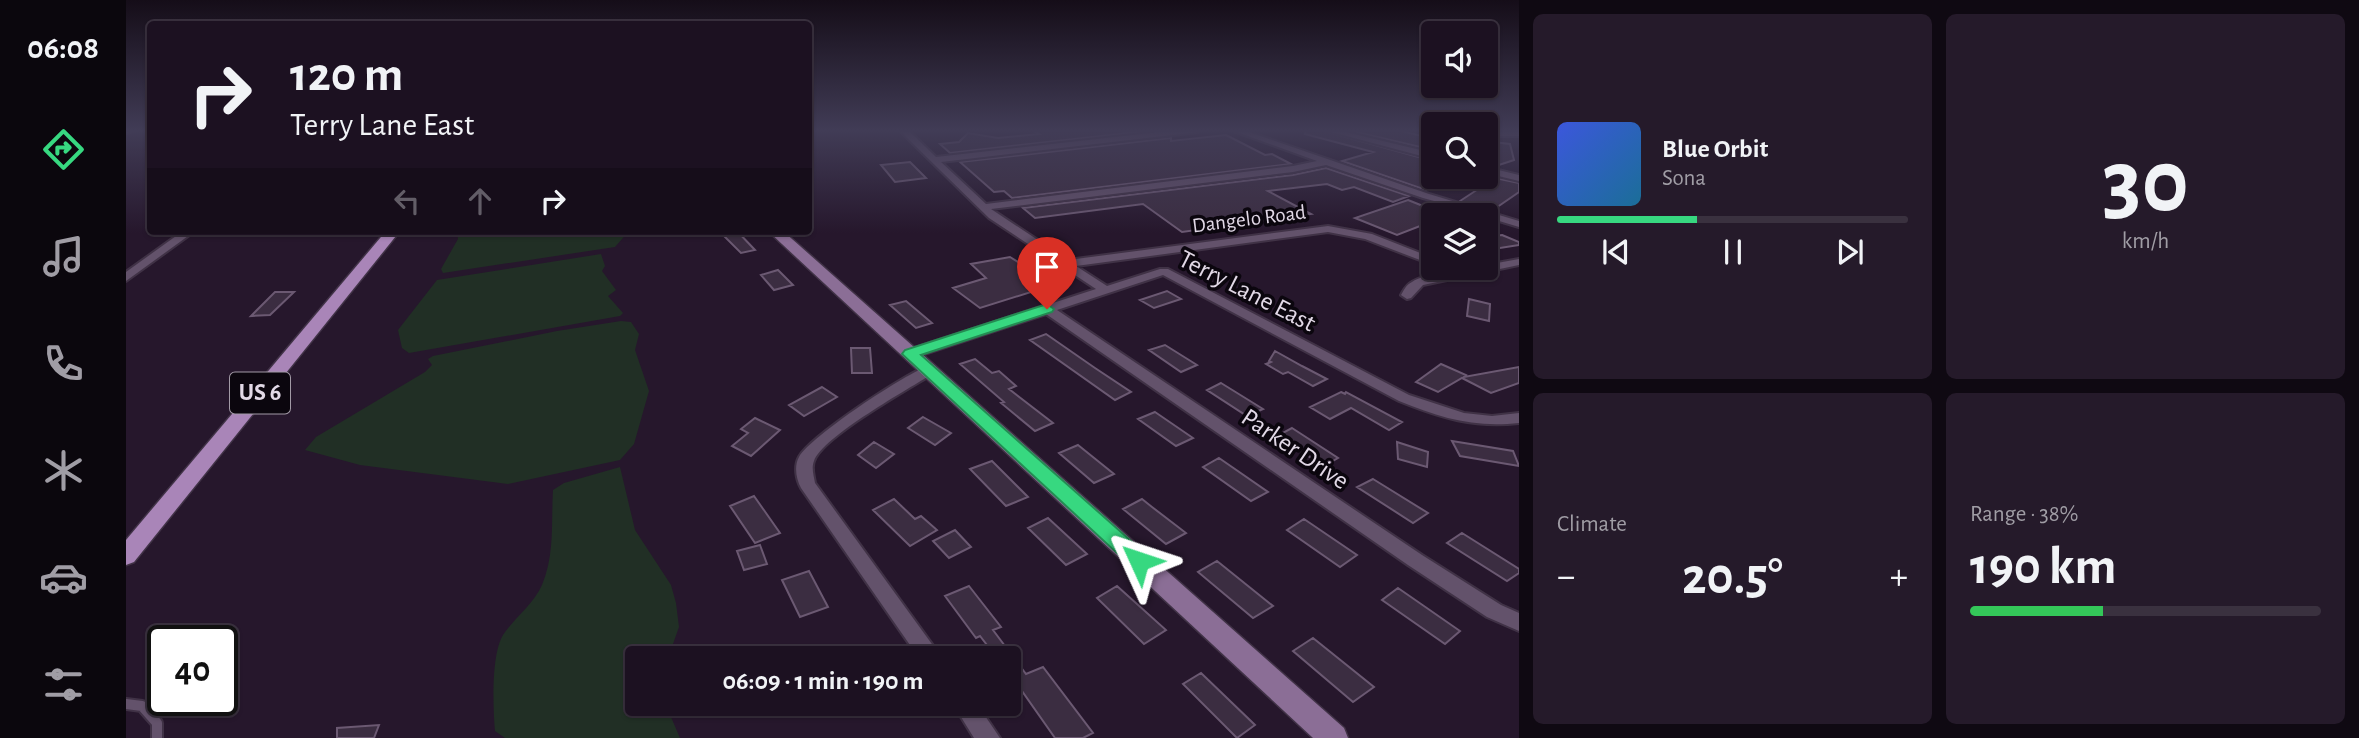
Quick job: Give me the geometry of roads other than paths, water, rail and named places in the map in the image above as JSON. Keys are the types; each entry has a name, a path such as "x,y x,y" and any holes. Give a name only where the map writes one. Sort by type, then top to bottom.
{"main road":[{"name":"US 6","path":"126,555 390,235"}],"street":[{"path":"939,164 983,207 1105,290"},
{"path":"983,207 1314,164"},
{"path":"1333,164 1458,207 1519,224"},
{"path":"1498,173 1519,178"},
{"name":"Dangelo Road","path":"1066,264 1328,229 1368,236 1421,257"},
{"path":"126,277 184,235"},
{"path":"779,235 1334,738"},
{"path":"1135,254 1164,271"},
{"path":"1498,266 1519,262"},
{"name":"Terry Lane East","path":"910,354 1164,271 1414,402 1462,417 1509,421 1519,418"},
{"path":"1407,296 1410,288 1425,280"},
{"name":"Parker Drive","path":"1047,309 1415,560 1494,611 1519,622"},
{"path":"922,646 807,484 803,466 808,454 824,439 929,370"},
{"path":"972,716 988,738"}],"lane":[{"path":"126,704 142,706 157,723 157,738"}]}
